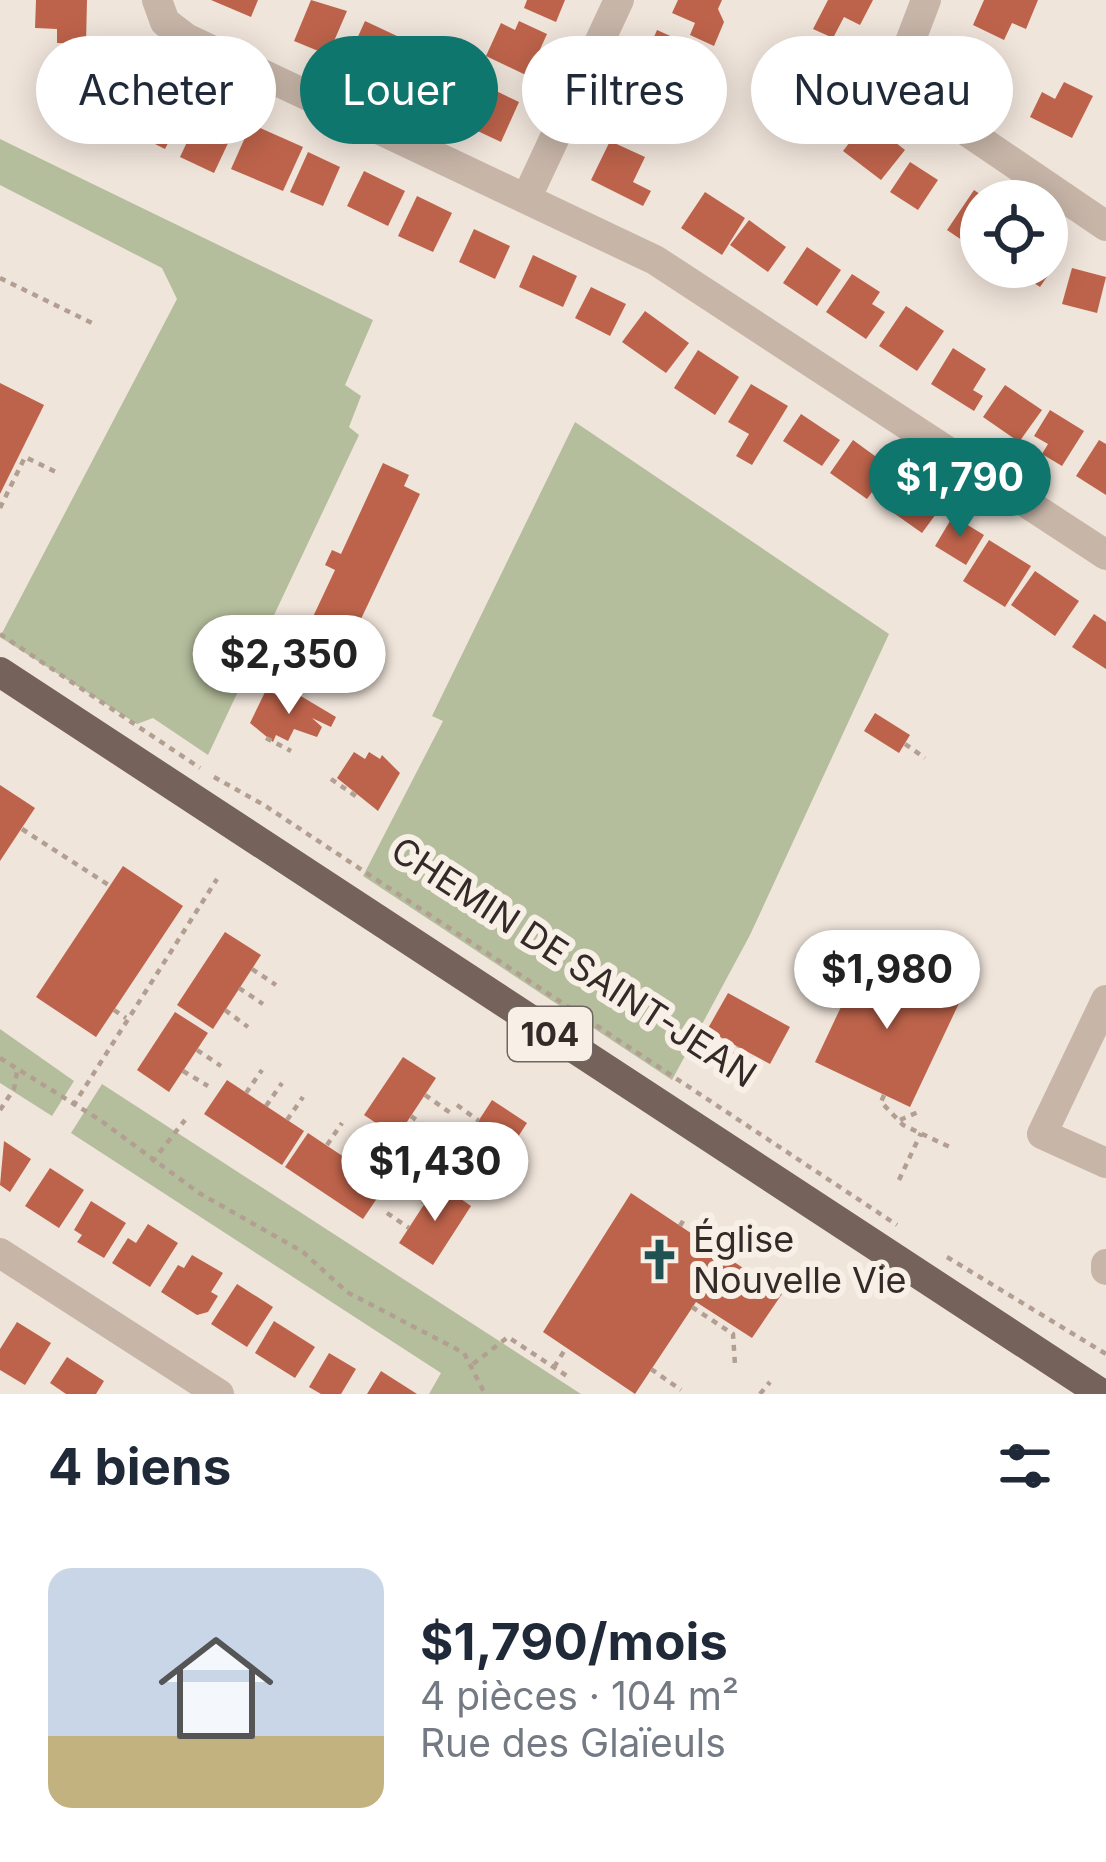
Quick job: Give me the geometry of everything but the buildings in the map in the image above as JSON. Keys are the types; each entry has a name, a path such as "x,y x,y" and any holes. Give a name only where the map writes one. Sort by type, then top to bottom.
{"main road":[{"name":"CHEMIN DE SAINT-JEAN","path":"0,672 1102,1394"}],"street":[{"path":"157,0 165,22 186,38 527,197 676,273 1106,556"},
{"path":"527,197 620,0"},
{"path":"926,0 902,63 912,94 1106,226"},
{"path":"1106,1000 1042,1134 1106,1162"},
{"path":"0,1252 219,1394"}],"path":[{"path":"0,278 94,324"},
{"path":"0,508 25,457 58,472"},
{"name":"CHEMIN DE SAINT-JEAN","path":"0,634 908,1232"},
{"path":"321,647 335,657 337,652"},
{"path":"266,738 291,751"},
{"path":"905,744 926,758"},
{"path":"331,779 360,799"},
{"path":"22,829 110,886"},
{"path":"73,1106 217,879"},
{"path":"252,970 276,985"},
{"path":"239,988 263,1004"},
{"path":"114,1010 126,1018"},
{"path":"225,1010 248,1027"},
{"path":"710,1047 731,1058"},
{"path":"720,1079 738,1047"},
{"path":"197,1050 221,1066"},
{"path":"0,1058 152,1162 302,1252 347,1292 419,1325 473,1364 485,1394"},
{"path":"246,1093 262,1070"},
{"path":"183,1071 208,1086"},
{"path":"0,1110 14,1089 17,1072"},
{"path":"266,1106 281,1083"},
{"path":"425,1095 452,1114"},
{"path":"884,1095 881,1102 900,1120 954,1149"},
{"path":"286,1120 303,1097"},
{"path":"458,1105 479,1121"},
{"path":"900,1120 918,1112"},
{"path":"411,1116 463,1144"},
{"path":"152,1162 185,1120"},
{"path":"327,1145 342,1123"},
{"path":"899,1180 922,1133"},
{"path":"347,1159 362,1137"},
{"path":"368,1173 383,1150"},
{"path":"428,1150 449,1165"},
{"path":"404,1187 424,1203"},
{"path":"387,1213 409,1228"},
{"path":"680,1226 686,1216"},
{"path":"928,1246 1106,1354"},
{"path":"692,1307 733,1334 735,1365"},
{"path":"473,1364 508,1337 570,1378"},
{"path":"554,1367 566,1348"},
{"path":"651,1370 681,1390"},
{"path":"760,1394 770,1382"}],"green space":[{"path":"0,139 373,320 345,385 361,396 349,427 359,435 208,755 153,718 137,724 0,637 177,299 162,268 0,185"},
{"path":"575,422 889,634 750,935 672,1080 363,876 443,721 432,716"},
{"path":"0,1029 74,1081 52,1116 0,1083"},
{"path":"102,1084 581,1394 429,1394 441,1373 71,1133"}],"place":[{"name":"Église Nouvelle Vie","path":"659,1260"}]}
